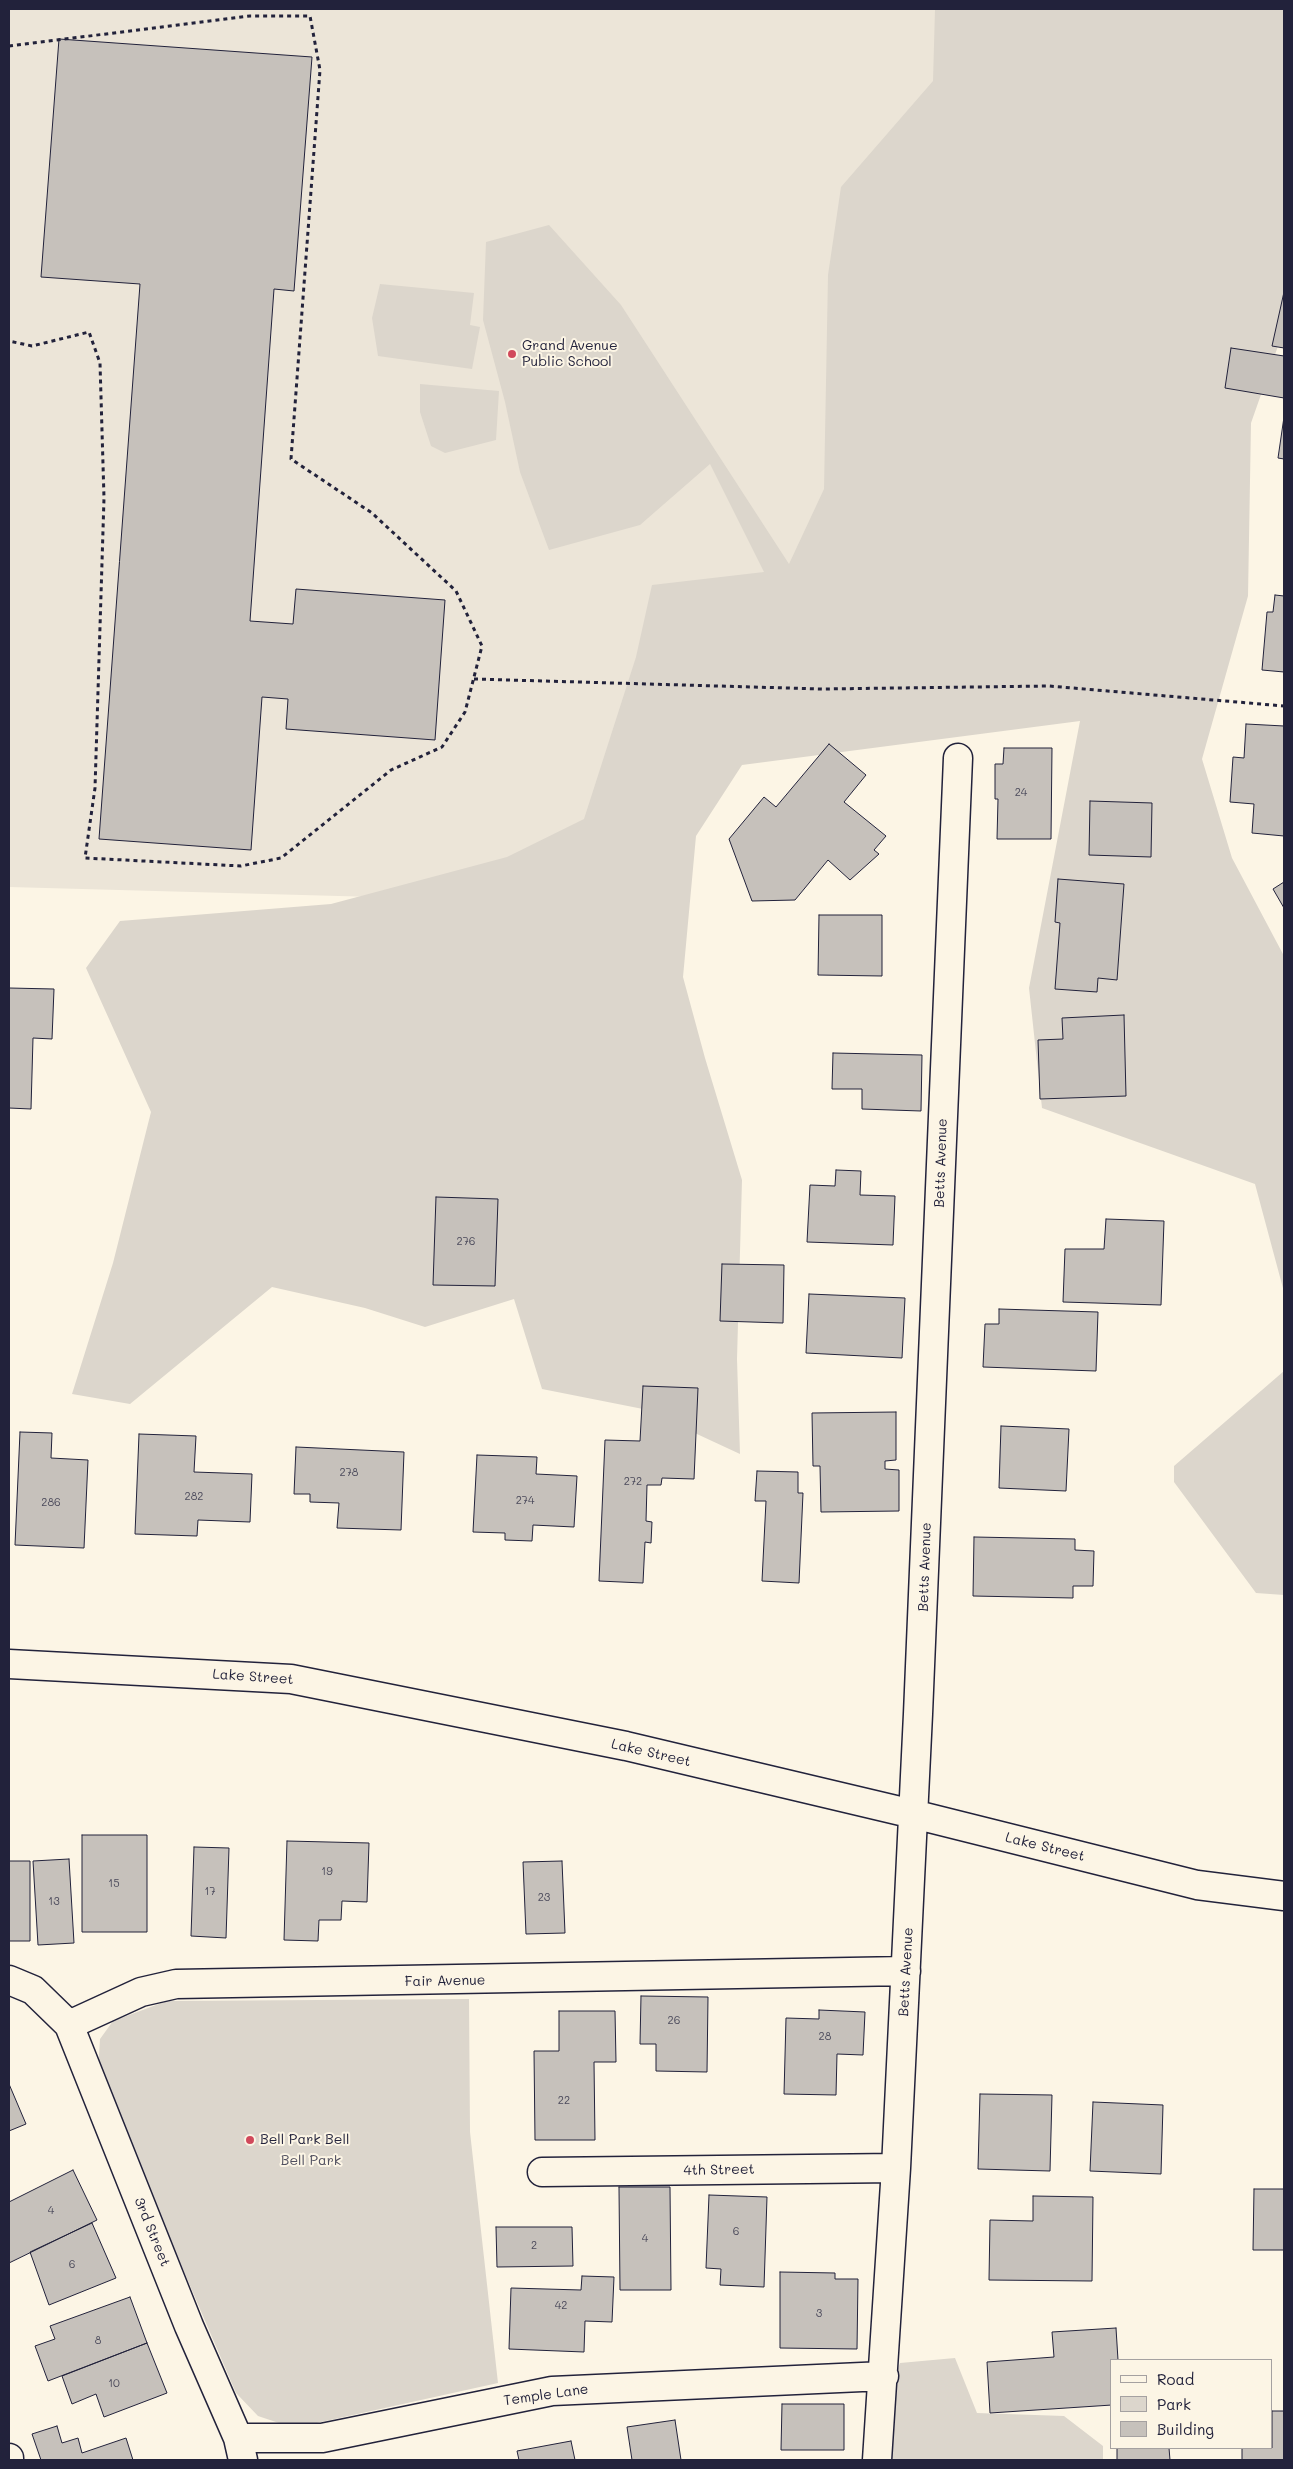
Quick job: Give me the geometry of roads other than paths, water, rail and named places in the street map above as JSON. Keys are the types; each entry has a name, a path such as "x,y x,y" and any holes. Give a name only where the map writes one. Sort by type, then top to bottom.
{"street":[{"name":"Betts Avenue","path":"877,2460 884,2376 906,1971 958,758"},
{"name":"Lake Street","path":"9,1664 291,1679 626,1746 913,1814 1198,1885 1284,1896"},
{"name":"Fair Avenue","path":"70,2025 141,1992 176,1984 906,1971"},
{"path":"9,1980 33,1990 70,2025"},
{"name":"3rd Street","path":"70,2025 190,2326 235,2453"},
{"name":"4th Street","path":"542,2172 896,2168"},
{"name":"Temple Lane","path":"235,2453 322,2438 552,2391 884,2376"}],"place":[{"name":"Grand Avenue Public School","path":"512,354"},
{"name":"Bell Park Bell","path":"250,2140"}],"park label":[{"name":"Bell Park","path":"311,2161"}]}
